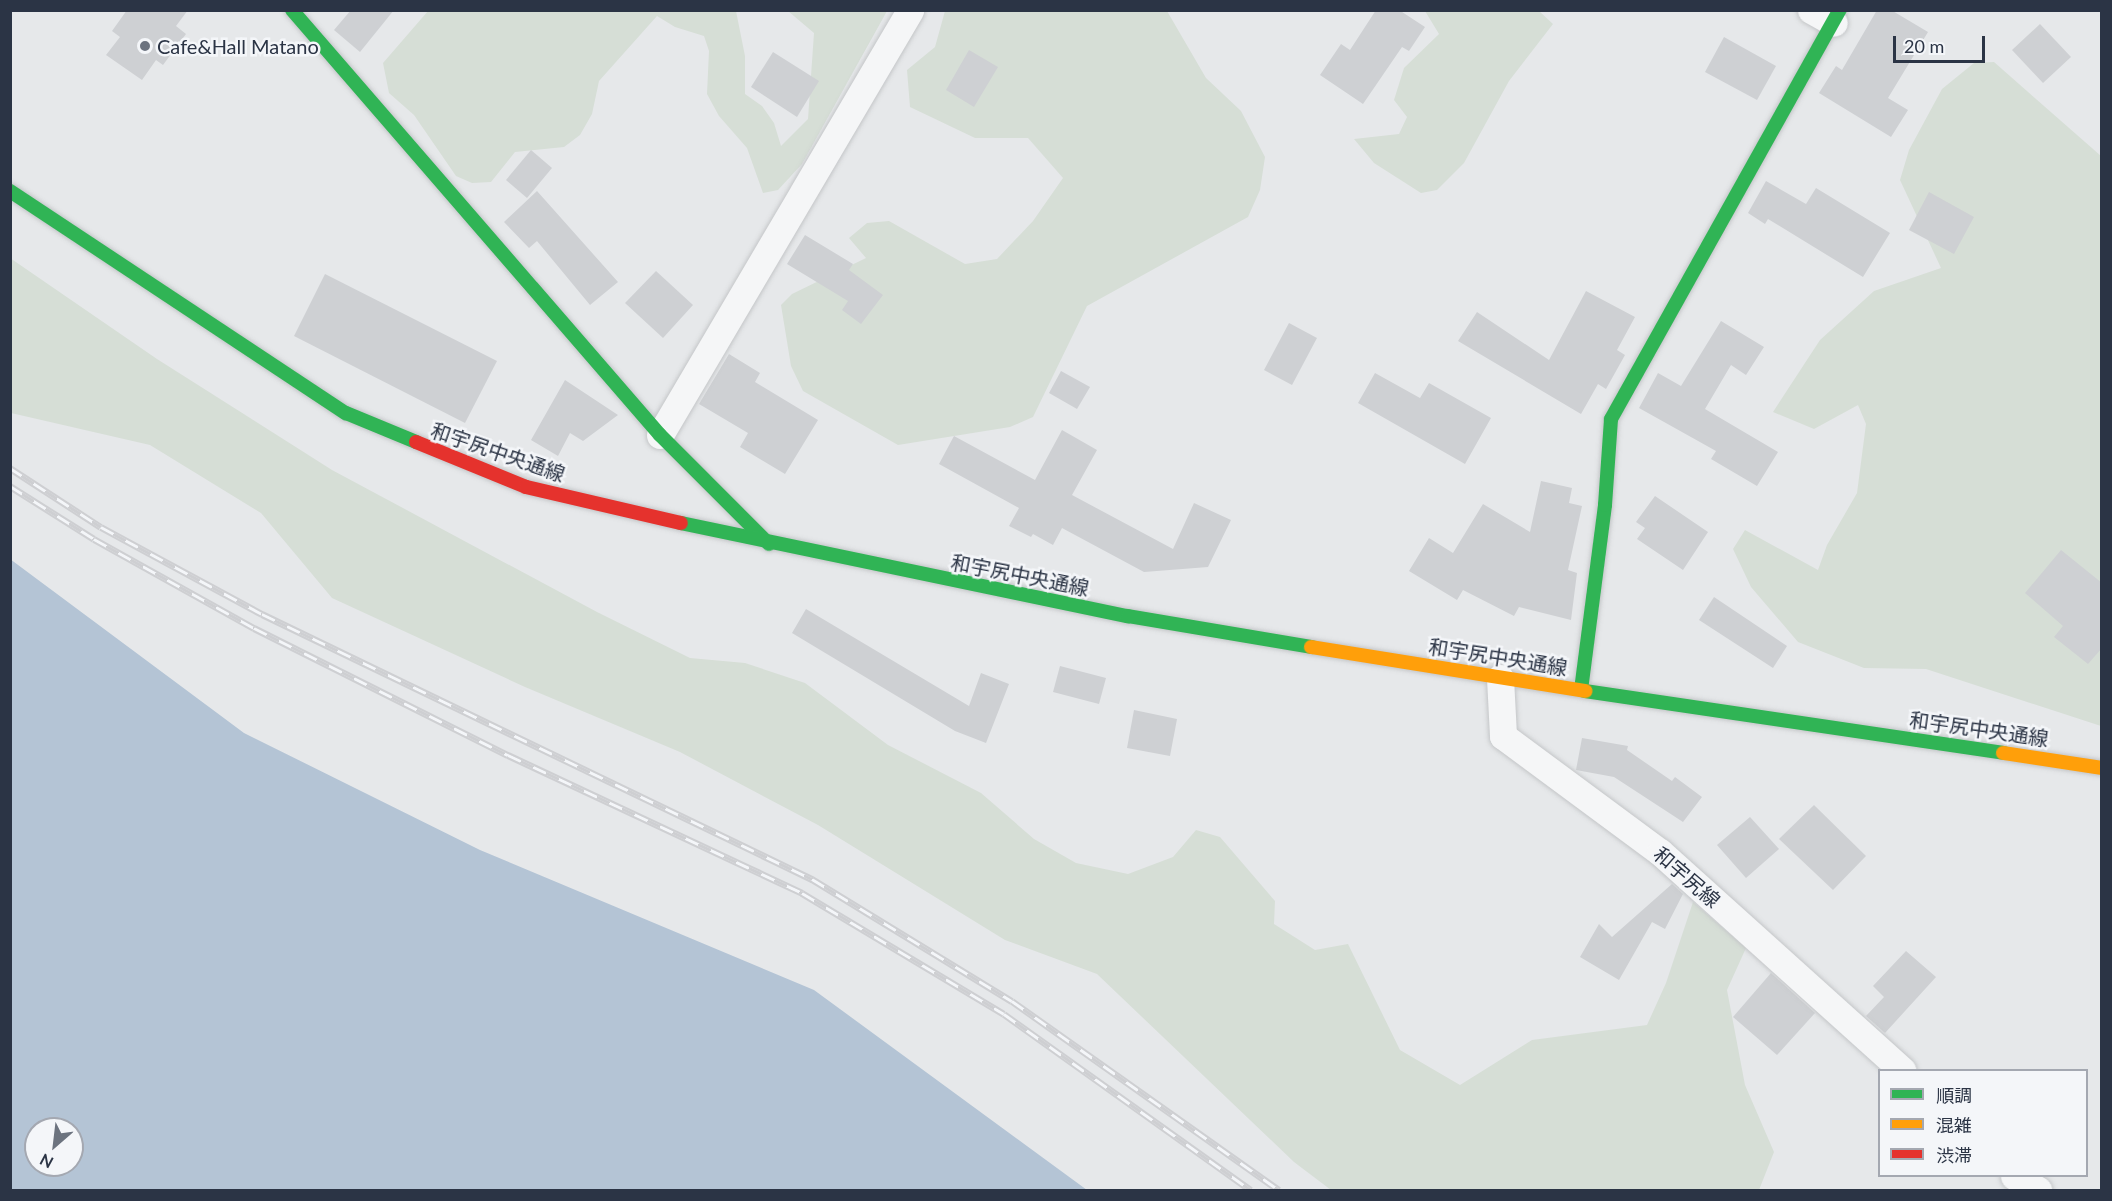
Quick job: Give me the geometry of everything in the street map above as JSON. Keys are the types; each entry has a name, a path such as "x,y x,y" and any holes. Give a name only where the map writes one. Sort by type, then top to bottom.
{"street":[{"path":"292,10 660,435 769,544"},
{"path":"660,435 910,10"},
{"path":"1581,690 1605,505 1611,419 1828,15"},
{"name":"和宇尻中央通線","path":"10,191 346,413 526,487 769,544 1128,616 1500,678 2102,768"},
{"name":"和宇尻線","path":"1500,678 1503,736 1660,852 1900,1069"},
{"path":"2016,1177 2038,1191"}],"shaded area":[{"path":"428,11 736,11 745,56 745,94 762,106 774,123 781,146 808,119 814,33 788,11 887,11 802,164 778,190 763,193 747,148 719,116 707,94 709,51 704,36 675,27 657,16 599,81 592,114 580,135 564,147 515,152 491,182 472,183 456,176 414,115 389,93 383,63"},
{"path":"945,11 1167,11 1206,78 1241,111 1265,157 1260,190 1248,217 1087,306 1033,417 1010,427 898,445 803,391 791,366 781,305 792,294 866,258 849,238 867,223 889,221 965,264 997,259 1033,221 1063,178 1028,138 975,138 910,107 907,70 935,47"},
{"path":"1425,11 1539,11 1553,24 1509,81 1464,163 1437,190 1421,193 1374,163 1354,139 1399,134 1407,117 1394,100 1404,68 1439,34"},
{"path":"1994,62 2101,156 2101,726 1926,669 1864,668 1798,642 1751,587 1733,549 1745,530 1818,570 1827,545 1857,493 1866,424 1858,405 1814,429 1773,412 1820,340 1874,291 1941,268 1900,180 1909,150 1942,89 1974,63"},
{"path":"10,258 157,359 332,470 597,612 690,658 745,663 805,683 888,745 981,793 1034,839 1076,863 1128,874 1173,857 1196,830 1220,837 1275,901 1274,924 1315,950 1348,944 1400,1050 1460,1085 1532,1040 1647,1025 1666,983 1693,902 1746,948 1727,990 1745,1085 1774,1152 1759,1190 1331,1190 1294,1162 1097,974 1005,940 818,825 680,752 525,687 332,598 261,513 150,445 11,413"}],"water":[{"path":"10,559 244,733 480,850 814,990 1087,1190 11,1190"}],"building":[{"name":"Cafe&Hall Matano","path":"127,10 188,10 176,26 186,34 163,65 156,60 142,80 106,55 120,37 112,31"},
{"path":"351,10 394,10 360,52 334,30"},
{"path":"1376,10 1399,10 1425,27 1409,51 1402,47 1363,104 1320,75 1341,44 1350,50"},
{"path":"1877,10 1891,10 1928,32 1888,98 1908,110 1891,137 1819,93 1836,66 1842,70"},
{"path":"2040,24 2071,57 2043,83 2012,50"},
{"path":"1724,37 1776,66 1757,100 1705,72"},
{"path":"969,50 998,67 974,107 946,90"},
{"path":"773,52 819,81 797,117 751,87"},
{"path":"531,150 552,168 527,198 506,180"},
{"path":"1766,181 1806,204 1816,188 1890,233 1863,277 1768,219 1765,224 1748,213"},
{"path":"537,191 618,282 590,305 537,241 529,248 504,222"},
{"path":"1929,192 1974,217 1954,254 1909,230"},
{"path":"805,235 853,264 849,270 883,295 861,324 842,310 848,301 787,264"},
{"path":"656,271 693,305 663,338 625,303"},
{"path":"325,274 497,361 465,423 294,336"},
{"path":"1586,291 1635,317 1617,350 1625,355 1606,389 1598,384 1581,414 1458,341 1477,312 1549,360"},
{"path":"1721,321 1764,347 1746,375 1731,365 1705,409 1778,452 1757,486 1711,459 1716,451 1639,408 1658,373 1681,386"},
{"path":"1289,323 1317,338 1292,385 1264,370"},
{"path":"729,354 760,373 755,382 818,420 785,474 740,447 748,433 699,404"},
{"path":"1061,371 1090,387 1077,409 1049,393"},
{"path":"1375,373 1420,398 1429,383 1491,418 1465,464 1358,403"},
{"path":"565,380 618,415 583,441 570,433 558,456 531,440"},
{"path":"1062,430 1097,450 1072,495 1173,549 1194,503 1231,520 1208,567 1144,572 1062,528 1053,545 1033,534 1031,537 1009,526 1019,508 939,464 954,436 1035,480"},
{"path":"1541,481 1572,488 1569,503 1582,506 1568,570 1577,573 1571,620 1519,607 1514,616 1463,590 1457,600 1409,571 1429,538 1453,553 1483,504 1530,532"},
{"path":"1655,496 1708,532 1683,570 1637,539 1645,528 1636,522"},
{"path":"2061,550 2102,583 2102,648 2088,664 2054,637 2063,626 2025,593"},
{"path":"1714,597 1787,646 1773,668 1699,620"},
{"path":"806,609 969,706 981,673 1009,684 986,743 955,731 792,633"},
{"path":"1060,666 1106,678 1099,704 1053,692"},
{"path":"1134,710 1177,719 1170,756 1127,748"},
{"path":"1582,738 1628,746 1627,750 1672,781 1675,777 1702,797 1683,822 1614,777 1576,770"},
{"path":"1814,805 1866,856 1833,890 1779,839"},
{"path":"1750,817 1779,849 1746,878 1717,845"},
{"path":"1672,884 1683,894 1665,929 1652,922 1619,980 1580,957 1599,924 1612,937"},
{"path":"1906,951 1936,977 1885,1033 1866,1016 1884,997 1873,986"},
{"path":"1771,973 1815,1013 1777,1055 1733,1017"}],"railway":[{"path":"10,468 101,527 262,614 812,879 1012,1001 1279,1190"},
{"path":"10,486 94,539 254,628 508,755 802,893 1004,1014 1251,1190"}],"traffic: fast":[{"path":"292,10 660,435 769,544"},
{"path":"1581,690 1605,505 1611,419 1840,10"},
{"path":"10,191 346,413 416,442"},
{"path":"681,523 1128,616 1311,647"},
{"path":"1585,691 2003,753"}],"traffic: slow":[{"path":"1311,647 1585,691"},
{"path":"2003,753 2102,768"}],"traffic: jam":[{"path":"416,442 526,487 681,523"}],"place":[{"name":"Cafe&Hall Matano","path":"145,46"}]}
